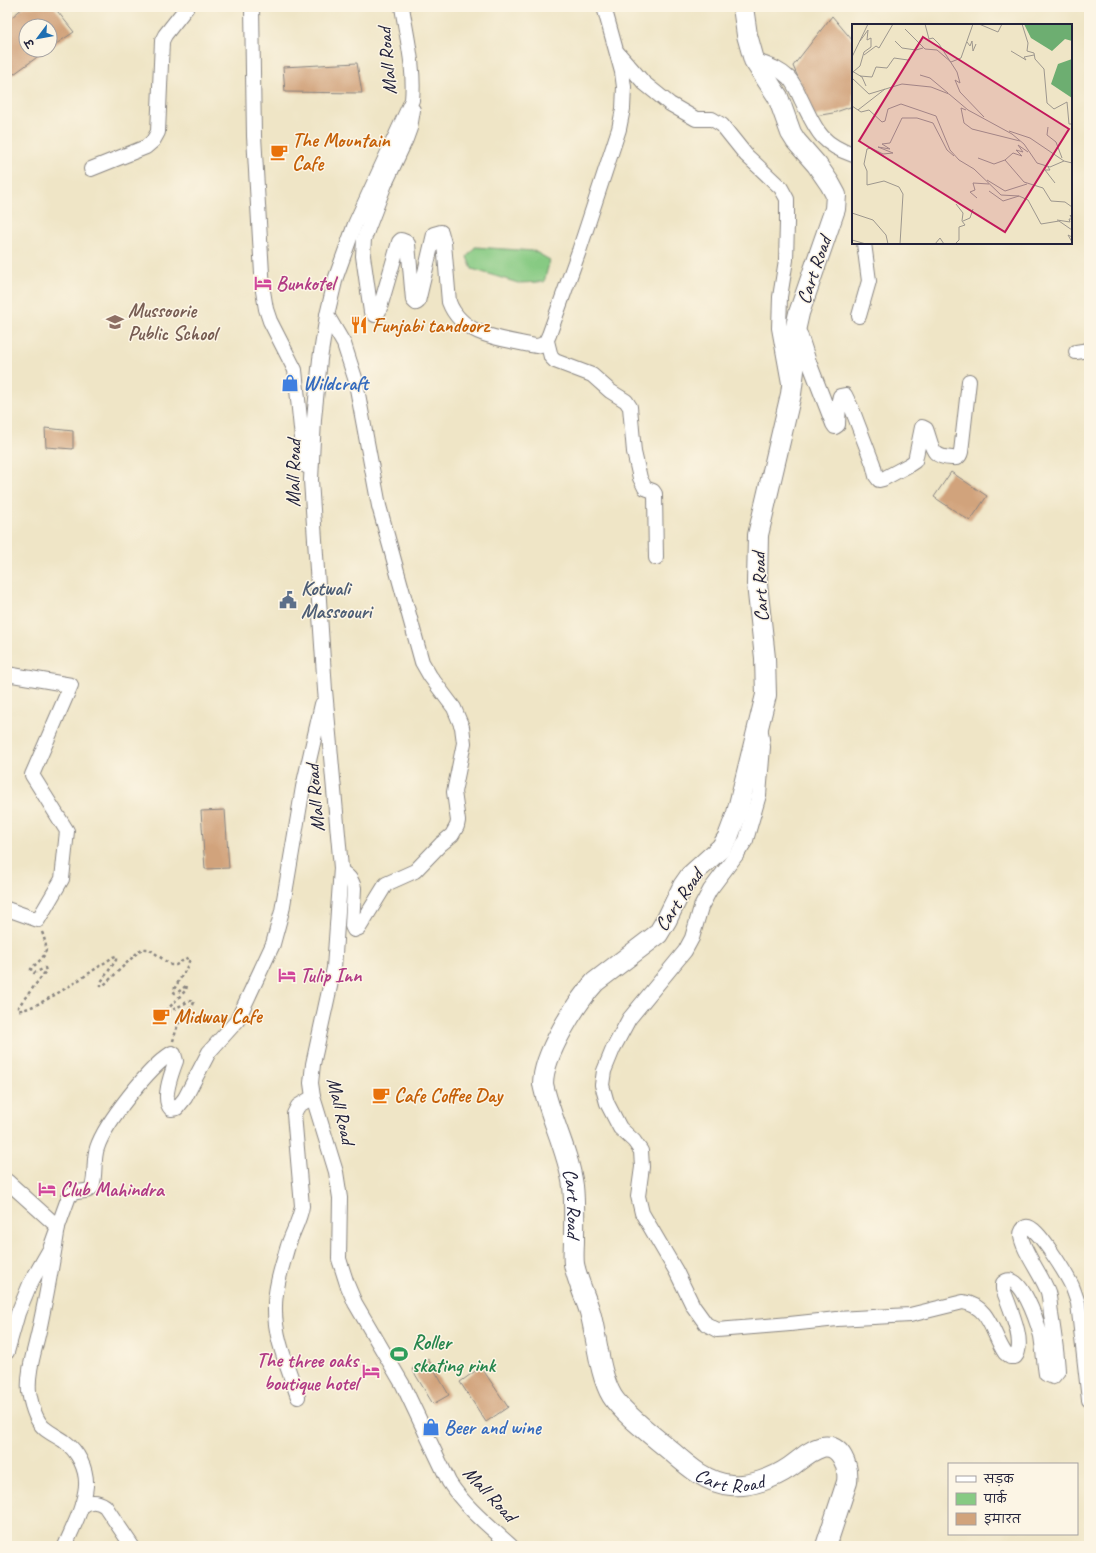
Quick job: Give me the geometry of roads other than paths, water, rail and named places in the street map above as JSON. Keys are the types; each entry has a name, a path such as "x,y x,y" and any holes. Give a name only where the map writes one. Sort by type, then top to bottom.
{"highway":[{"name":"Cart Road","path":"743,7 747,35 754,60 778,97 791,133 817,165 836,195 835,209 799,313 791,394 758,535 757,584 766,695 737,814 728,837 721,848 690,876 683,886 668,919 658,934 595,982 588,990 569,1018 547,1060 543,1075 543,1084 566,1156 573,1185 575,1203 574,1265 590,1312 606,1384 612,1397 626,1412 696,1472 716,1482 732,1485 768,1479 788,1469 811,1451 823,1447 832,1448 843,1458 848,1472 847,1482 826,1546"}],"street":[{"path":"91,169 146,147 153,141 158,132 162,41 187,7"},
{"path":"252,7 254,136 263,291 270,321 295,370 305,463 311,480"},
{"name":"Mall Road","path":"402,7 412,64 414,87 412,100 355,224 336,277 326,315 315,411 311,480 325,690 341,871 334,968 313,1064 312,1083 314,1097 336,1172 340,1198 339,1259 355,1303 403,1385 448,1482 466,1505 511,1546"},
{"path":"412,100 413,117 410,128 384,184 364,239 363,256 371,312 375,315 379,311 399,242 401,240 408,244 413,300 416,303 418,302 434,234 441,232 444,243 449,302 457,318 467,326 487,336 536,346 542,345 547,341 579,251 619,129 624,109 622,72 604,7"},
{"path":"615,50 644,83 670,104 696,119 712,119 722,125 746,155 781,188 784,193 787,199 786,260 780,297 779,328 791,394"},
{"path":"754,60 775,67 788,77 795,87 816,129 823,138 835,148 852,155"},
{"path":"859,316 869,281 864,244"},
{"path":"326,315 344,344 356,378 379,506 422,662 430,676 454,708 459,718 464,743 454,787 454,798 458,820 456,830 415,871 386,884 359,928 356,930 354,930 352,926 354,888 350,877 341,871"},
{"path":"797,324 808,362 833,424 835,427 838,425 839,397 845,395 852,409 873,464 876,476 879,480 909,466 915,461 922,429 924,427 932,449 936,455 956,459 960,456 968,381"},
{"path":"547,341 551,357 555,361 592,375 610,391 626,401 630,407 634,452 640,478 645,488 653,491 656,496 656,558"},
{"path":"7,674 71,685 32,775 67,831 62,879 38,920 7,909"},
{"path":"7,1352 18,1313 30,1284 50,1249 69,1196 76,1191 85,1191 92,1188 97,1148 114,1116 143,1079 172,1054 176,1056 176,1061 167,1093 168,1104 172,1109 177,1108 213,1047 237,1021 273,944 282,911 303,787 325,690"},
{"path":"760,724 763,747 761,774 757,802 746,840 710,890 701,907 692,938 685,952 628,1019 604,1071 602,1085 607,1103 620,1128 634,1141 641,1152 642,1167 638,1196 642,1213 676,1271 693,1306 706,1324 717,1330 910,1314 963,1302 976,1306 985,1314 1005,1353 1010,1357 1015,1357 1018,1354 1019,1348 1016,1324 1002,1289 1003,1283 1014,1280 1020,1286 1030,1306 1041,1336 1046,1374 1052,1377 1058,1371 1058,1366 1050,1300 1041,1276 1024,1246 1021,1237 1022,1230 1029,1227 1043,1241 1053,1255 1071,1285 1078,1303 1089,1400"},
{"path":"298,1397 280,1346 276,1329 275,1305 286,1251 301,1213 302,1206 294,1114 298,1106 314,1097"},
{"path":"7,1181 58,1227"},
{"path":"58,1227 49,1284 30,1370 29,1392 34,1411 43,1427 71,1446 82,1463 85,1474 86,1486 82,1505 65,1546"},
{"path":"82,1505 94,1501 101,1502 132,1546"}],"place":[{"name":"The Mountain Cafe","path":"279,152"},
{"name":"Bunkotel","path":"263,283"},
{"name":"Mussoorie Public School","path":"115,322"},
{"name":"Funjabi tandoorz","path":"359,325"},
{"name":"Wildcraft","path":"290,383"},
{"name":"Kotwali Massoouri","path":"288,600"},
{"name":"Tulip Inn","path":"287,975"},
{"name":"Midway Cafe","path":"161,1016"},
{"name":"Cafe Coffee Day","path":"381,1095"},
{"name":"Club Mahindra","path":"47,1189"},
{"name":"Roller skating rink","path":"399,1354"},
{"name":"The three oaks boutique hotel","path":"371,1371"},
{"name":"Beer and wine","path":"431,1427"}]}
